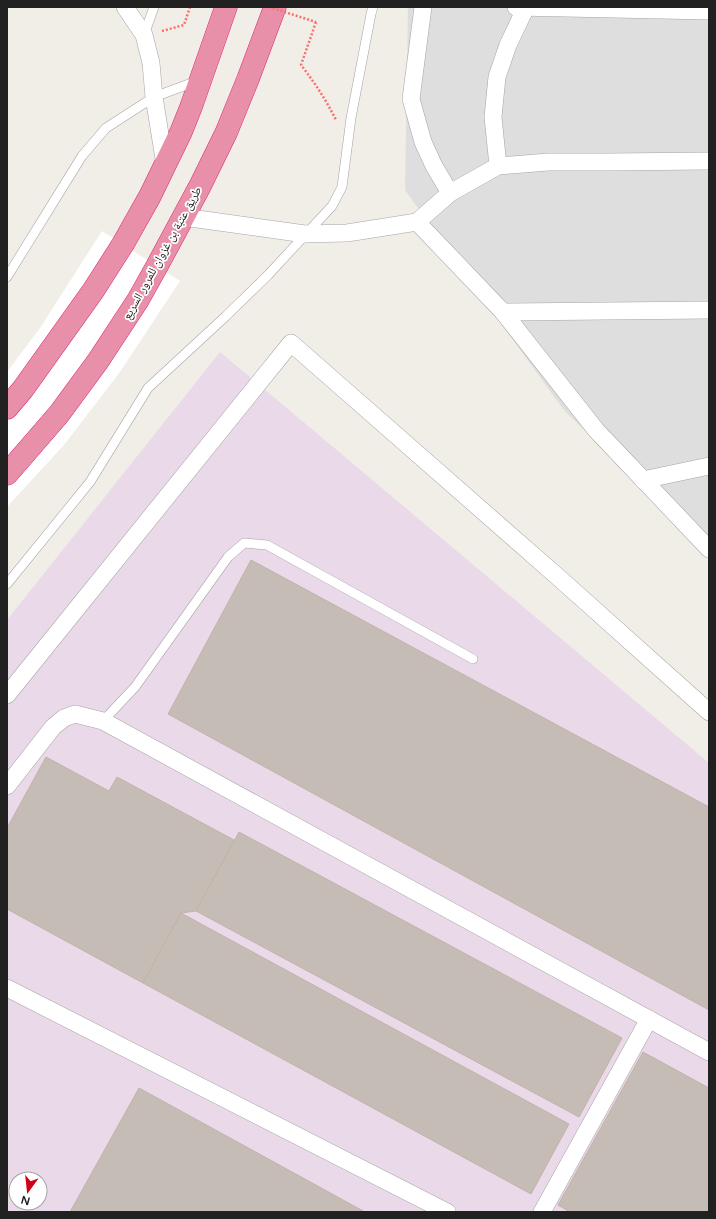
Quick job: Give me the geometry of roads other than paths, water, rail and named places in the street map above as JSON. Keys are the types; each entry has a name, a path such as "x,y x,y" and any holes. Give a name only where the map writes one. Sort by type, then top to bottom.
{"highway":[{"path":"7,408 53,348 93,292 123,244 150,196 189,113 226,7"},
{"name":"طريق عتبة بن غزوان للمرور السريع","path":"7,474 59,414 98,361 138,300 173,238 226,133 275,7"}],"street":[{"path":"125,7 144,35 151,63 154,97 165,165"},
{"path":"424,7 411,99 423,142 434,166 450,193"},
{"path":"516,7 709,11"},
{"path":"498,166 493,117 497,77 508,45 526,7"},
{"path":"183,217 305,234 347,233 417,222 450,193 498,166 548,162 709,161"},
{"path":"417,222 503,312 596,430 709,549"},
{"path":"503,312 709,310"},
{"path":"7,695 291,343 558,577 709,712"},
{"path":"643,480 709,466"},
{"path":"7,786 53,727 64,718 75,714 103,721 709,1052"},
{"path":"7,988 447,1212"},
{"path":"542,1212 649,1019"}],"lane":[{"path":"144,35 154,7"},
{"path":"7,584 90,482 148,388 268,275 332,206 342,187 351,118 373,7"},
{"path":"7,277 82,156 106,128 154,97 200,80"},
{"path":"103,721 135,687 228,556 244,543 267,545 473,659"}]}
